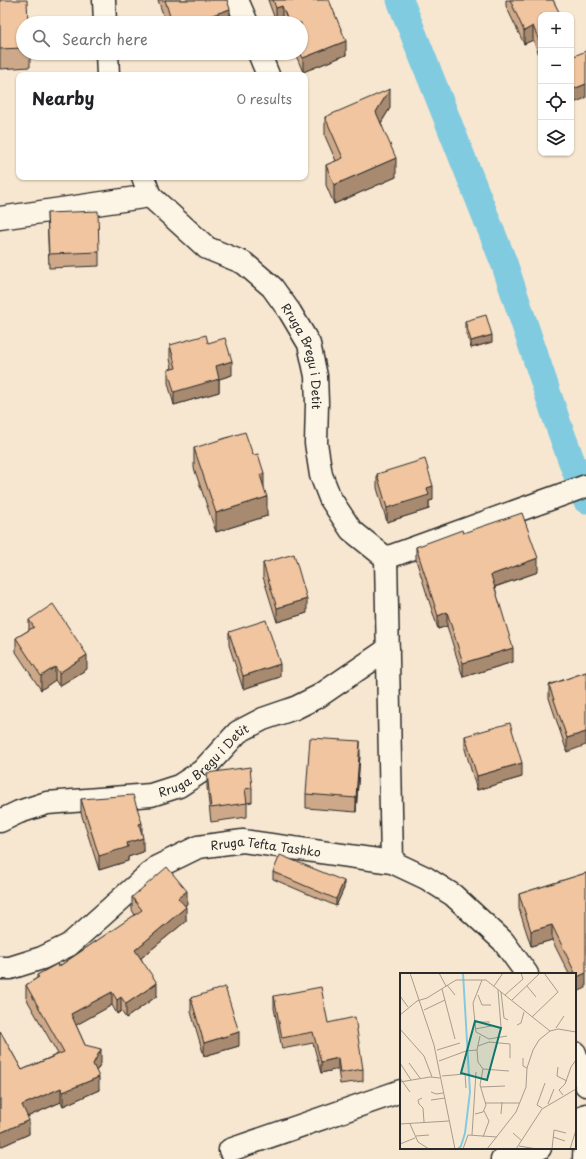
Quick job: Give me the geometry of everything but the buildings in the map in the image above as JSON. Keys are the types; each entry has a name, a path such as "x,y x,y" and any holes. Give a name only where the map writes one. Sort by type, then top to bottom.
{"street":[{"path":"104,0 105,16"},
{"path":"237,0 244,16"},
{"path":"107,60 108,72"},
{"path":"262,60 267,72"},
{"name":"Rruga Bregu i Detit","path":"0,218 147,187 207,248 244,263 272,288 290,312 309,344 316,376 316,443 321,475 330,498 351,530 386,558"},
{"path":"392,862 386,558 538,502 586,486"},
{"name":"Rruga Bregu i Detit","path":"0,821 19,812 47,803 151,795 179,786 202,770 238,732 263,719 295,708 319,696 388,649"},
{"name":"Rruga Tefta Tashko","path":"0,968 10,968 42,958 69,945 157,867 198,847 243,841 392,862 426,878 454,895 503,941 526,973"},
{"path":"576,1056 586,1085"},
{"path":"230,1150 400,1091"},
{"path":"582,1130 584,1159"},
{"path":"502,1159 537,1149"}],"waterway":[{"path":"400,0 504,263 558,424 586,500"}]}
